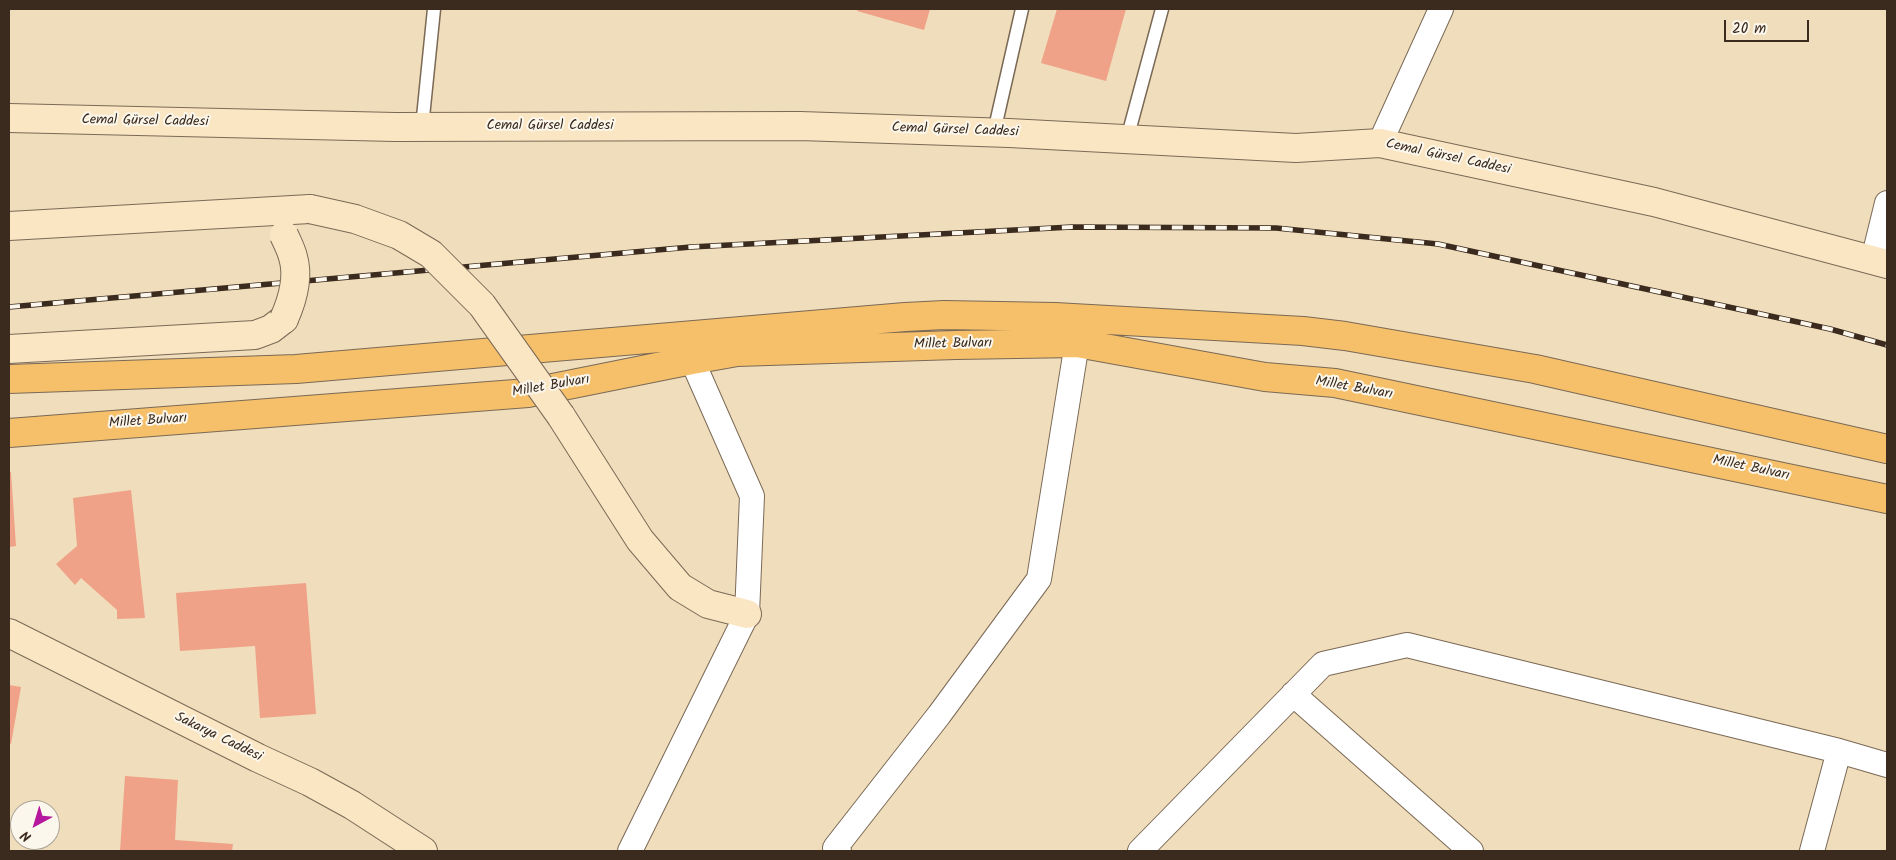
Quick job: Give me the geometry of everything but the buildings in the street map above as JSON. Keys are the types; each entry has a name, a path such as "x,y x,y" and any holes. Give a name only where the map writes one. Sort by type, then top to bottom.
{"main road":[{"name":"Millet Bulvarı","path":"9,379 296,369 904,317 944,315 1056,317 1303,330 1388,342 1535,368 1887,449"},
{"name":"Millet Bulvarı","path":"9,433 528,393 737,352 1077,343 1265,377 1335,384 1887,499"}],"street":[{"path":"1380,143 1441,9"},
{"name":"Cemal Gürsel Caddesi","path":"9,118 422,127 800,126 994,132 1296,148 1380,143 1654,202 1880,262"},
{"path":"1880,262 1887,203"},
{"path":"9,226 310,209 364,222 399,235 431,254 482,305 561,416 640,540 680,587 708,604 747,614"},
{"path":"9,349 255,335 272,329 284,319 292,302 295,274 294,258 284,234 259,211"},
{"path":"839,851 835,848 939,715 1039,579 1077,343"},
{"path":"630,851 747,614 752,496 692,360"},
{"name":"Sakarya Caddesi","path":"9,633 258,758 310,782 352,805 423,851"},
{"path":"1140,851 1323,664 1407,645 1839,751 1887,765"},
{"path":"1293,694 1471,851"},
{"path":"1812,851 1839,751"}],"lane":[{"path":"422,127 434,9"},
{"path":"994,132 1022,9"},
{"path":"1127,139 1162,9"}],"railway":[{"path":"9,307 691,247 1072,227 1276,228 1438,244 1830,329 1887,345"}]}
